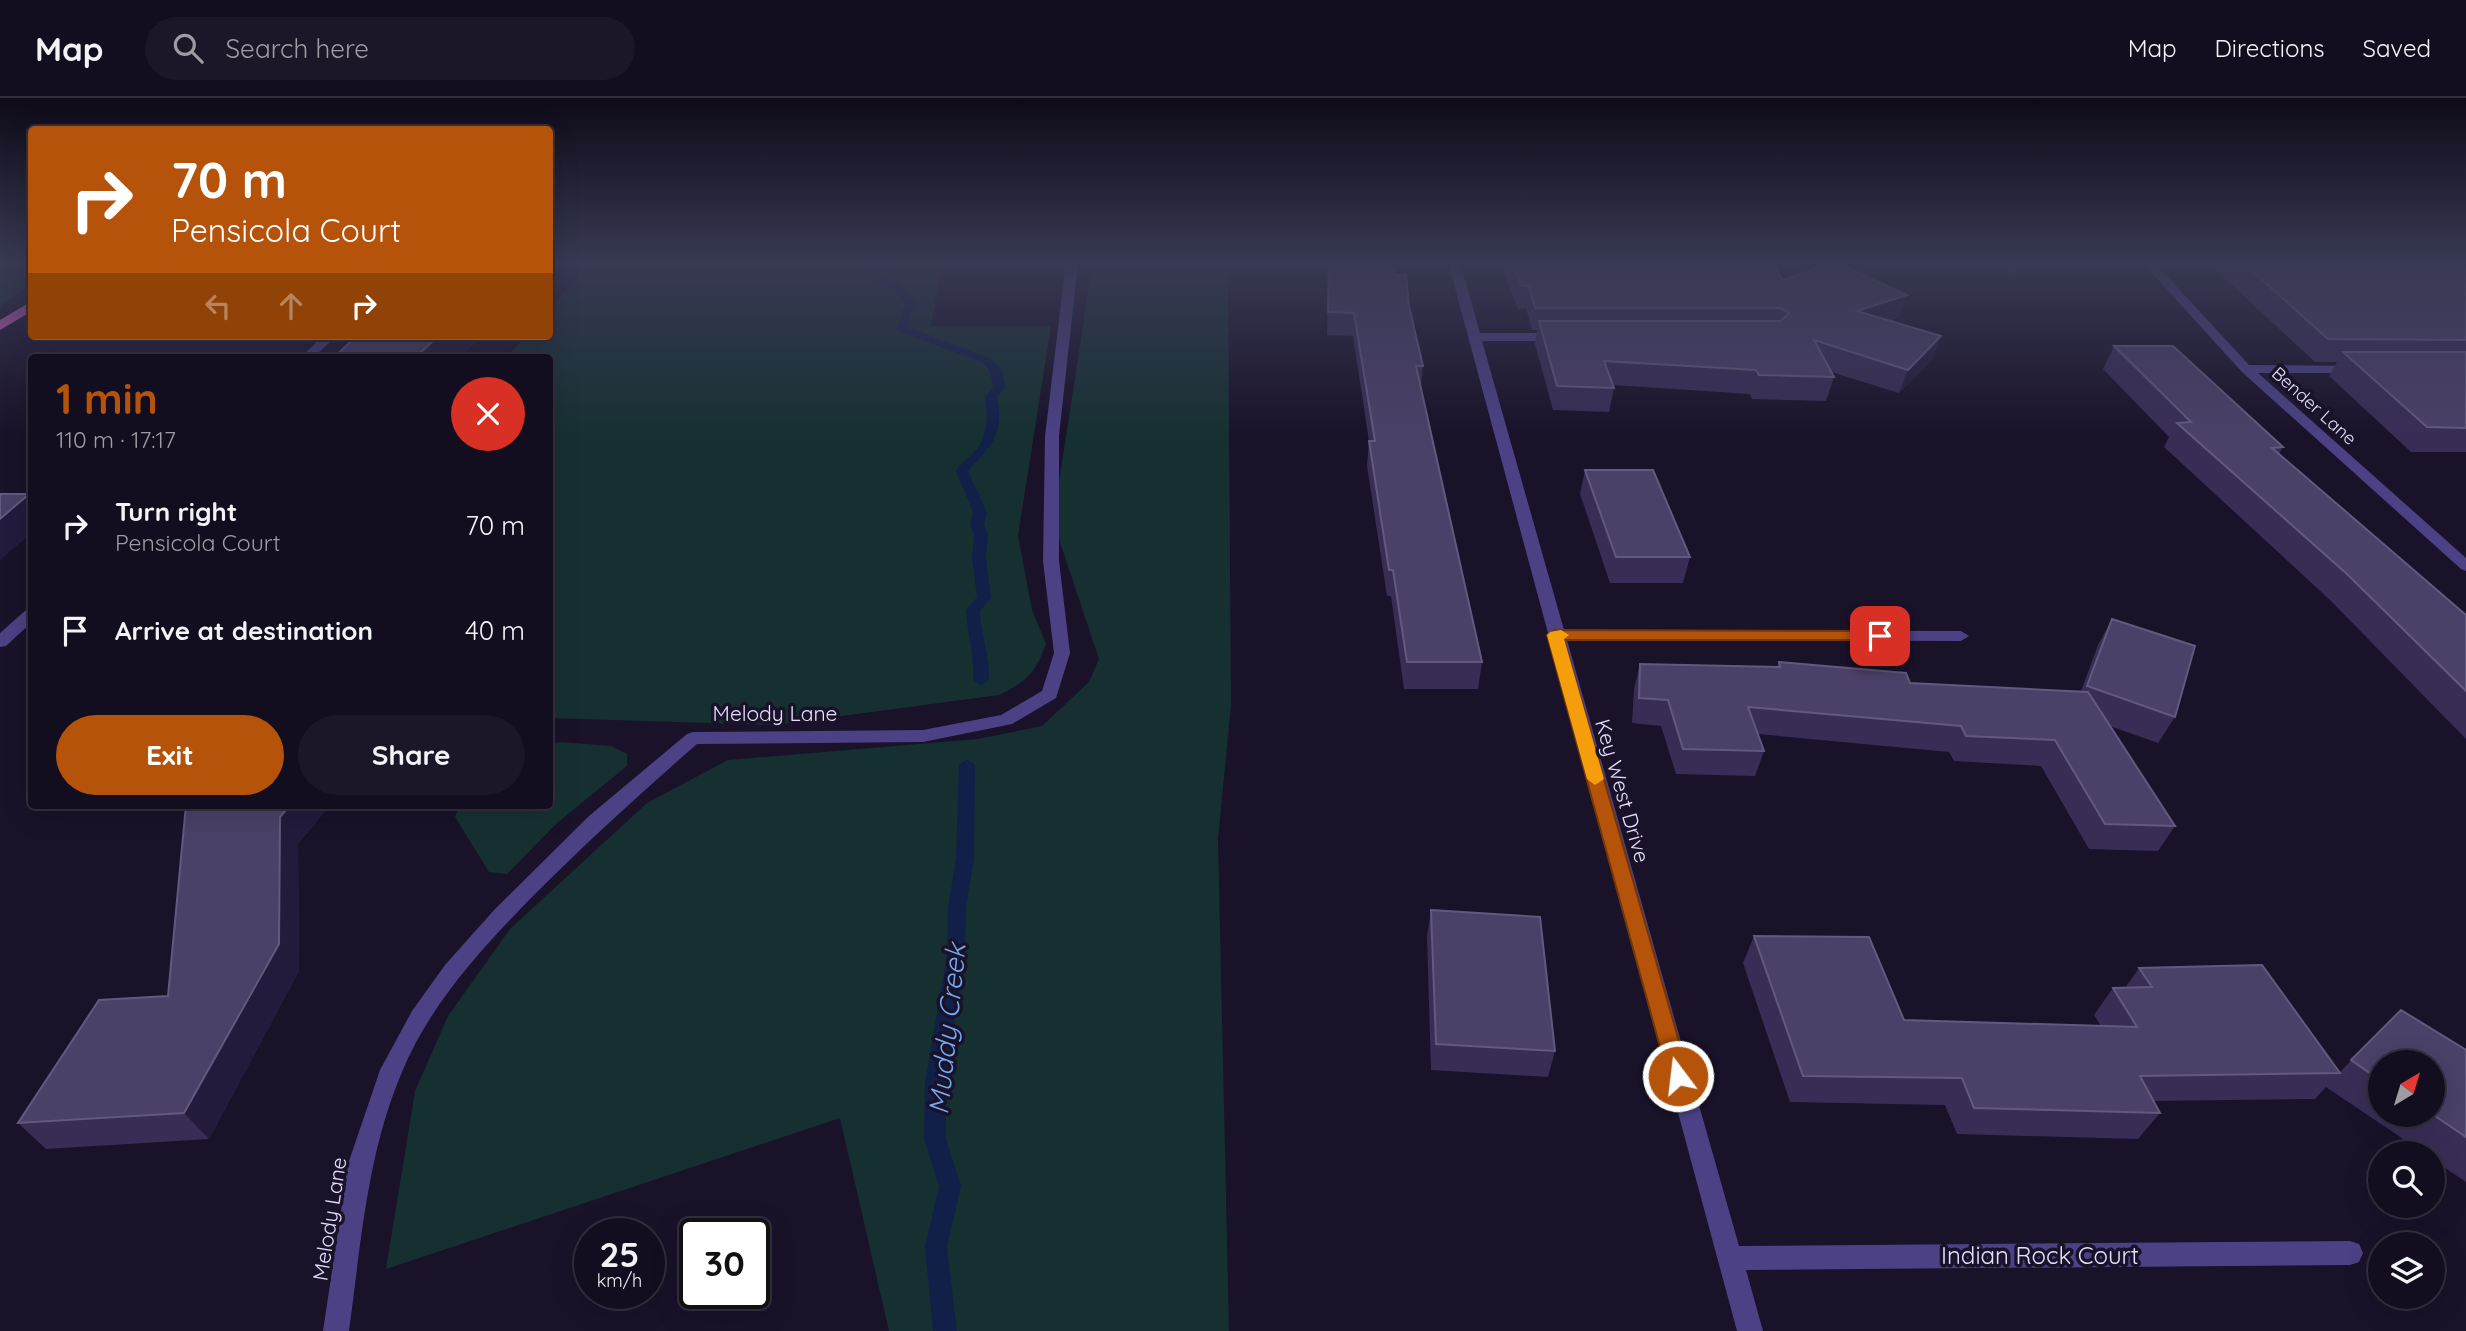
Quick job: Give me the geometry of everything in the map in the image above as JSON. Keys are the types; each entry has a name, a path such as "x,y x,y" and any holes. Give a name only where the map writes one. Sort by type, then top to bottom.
{"street":[{"name":"Melody Lane","path":"336,1331 360,1164 391,1069 420,1017 453,971 502,915 596,821 693,738 923,736 1006,720 1050,694 1062,653 1051,561 1052,436 1065,320"},
{"name":"Key West Drive","path":"1470,320 1749,1331"},
{"name":"Bender Lane","path":"2201,320 2246,369 2466,566"},
{"path":"1475,337 1570,337"},
{"path":"310,354 326,340"},
{"path":"2246,369 2370,369"},
{"path":"0,642 28,617"},
{"path":"1555,635 1961,636"},
{"name":"Indian Rock Court","path":"1729,1258 2350,1253"}],"green space":[{"path":"553,320 932,320 931,326 1051,326 1018,536 1032,610 1046,644 1034,670 1017,685 999,695 774,725 553,718 553,354 510,354 522,340 553,340"},
{"path":"1084,320 1228,320 1231,705 1218,839 1229,1331 889,1331 840,1118 386,1269 415,1091 448,1016 510,929 647,803 728,760 978,739 1042,726 1089,682 1099,659 1053,521"},
{"path":"553,743 611,746 627,754 627,766 557,823 507,874 489,872 455,817 458,809 553,809"}],"building":[{"path":"1355,320 1412,320 1423,366 1416,366 1482,662 1407,662 1393,570 1389,570 1369,441 1375,441"},
{"path":"1886,320 1941,336 1908,370 1814,340 1834,377 1759,375 1756,370 1604,361 1614,388 1557,386 1539,321"},
{"path":"2306,320 2466,320 2466,340 2328,339"},
{"path":"353,340 434,340 419,354 337,354"},
{"path":"2114,346 2173,346 2283,447 2272,448 2466,615 2466,691 2347,574 2177,423 2191,422"},
{"path":"2343,352 2466,352 2466,428 2427,427"},
{"path":"1585,470 1653,470 1690,557 1616,557"},
{"path":"0,494 28,494 28,495 0,519"},
{"path":"2112,619 2195,646 2175,717 2087,686"},
{"path":"1779,662 1906,673 1910,683 2088,692 2175,826 2105,824 2055,740 1966,736 1961,726 1748,707 1764,751 1683,749 1668,700 1639,698 1640,664 1780,667"},
{"path":"186,809 287,809 280,817 279,944 184,1113 18,1123 99,1000 168,996"},
{"path":"1431,910 1540,917 1555,1051 1436,1044"},
{"path":"1754,936 1869,937 1904,1020 2137,1027 2113,988 2152,987 2139,968 2262,965 2340,1073 2140,1076 2160,1113 1974,1108 1962,1078 1803,1076"},
{"path":"2401,1010 2466,1050 2466,1137 2445,1123 2445,1050 2368,1050 2368,1072 2351,1060"}],"waterway":[{"name":"Muddy Creek","path":"905,320 902,329 987,361 996,370 999,387 991,397 993,416 988,442 962,471 980,512 977,525 981,534 979,558 984,598 973,610 974,636 982,660 981,680"},
{"name":"Muddy Creek","path":"945,1331 936,1247 950,1186 935,1139 935,1082 956,955 957,908 965,858 967,765"}],"slow traffic":[{"path":"1561,635 1555,635 1595,779"}],"route":[{"path":"1678,1076 1555,635 1880,636"}]}
